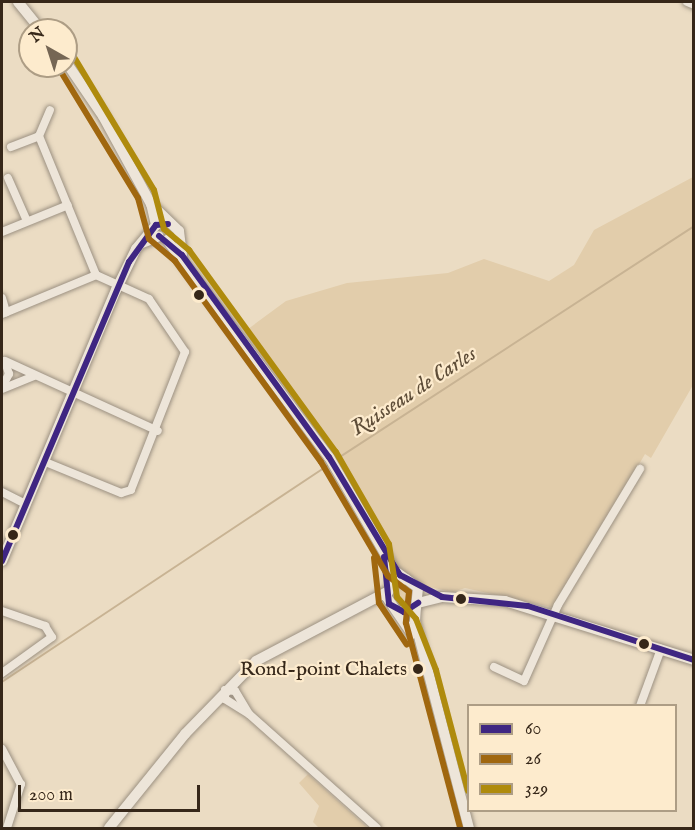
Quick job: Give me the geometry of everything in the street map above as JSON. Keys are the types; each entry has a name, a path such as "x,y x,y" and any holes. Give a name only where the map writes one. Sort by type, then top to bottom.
{"main road":[{"path":"18,2 31,18"},
{"path":"77,78 104,116 151,204 160,230 182,255 332,461 381,548 406,579 418,588 442,597 505,601 693,660"},
{"path":"2,561 4,546 119,285 140,245 160,230 178,229 182,255"},
{"path":"160,230 179,237"},
{"path":"381,548 395,610 428,673"},
{"path":"109,828 167,758 228,693 285,642 358,612 406,579"},
{"path":"418,588 417,605 428,673 469,828"},
{"path":"358,612 395,610 442,597"}],"street":[{"path":"687,2 693,5"},
{"path":"11,147 39,136 50,110"},
{"path":"39,136 96,275 149,299 185,352 158,430 127,492 43,461"},
{"path":"8,178 27,221"},
{"path":"2,232 68,205"},
{"path":"2,298 4,313 96,275"},
{"path":"3,360 71,394 158,430"},
{"path":"2,388 9,374 3,360"},
{"path":"2,388 34,376"},
{"path":"494,667 524,681 553,615 639,469"},
{"path":"2,492 24,503"},
{"path":"2,611 45,626 52,637 2,673"},
{"path":"640,704 662,649"},
{"path":"228,693 249,714"},
{"path":"228,693 377,828"},
{"path":"2,748 21,784 7,828"}],"shaded area":[{"path":"693,177 693,385 651,458 645,454 556,608 465,588 453,592 424,586 397,569 343,469 244,332 286,301 347,283 448,273 484,259 549,281 574,265 594,230"},
{"path":"400,583 412,586 415,602 400,609 391,602 391,590"},
{"path":"308,774 368,828 319,828 313,822 319,806 299,783"}],"waterway":[{"name":"Ruisseau de Carles","path":"337,459 694,226"},
{"name":"Ruisseau de Carles","path":"2,682 328,465"}],"transit line":[{"name":"329","path":"78,64 154,190 164,229 189,250 336,452 389,544 397,597 416,619 436,670 467,787"},
{"name":"26","path":"65,78 138,198 149,239 175,261 321,462 388,576 409,592 406,623 460,828"},
{"name":"60","path":"2,561 129,262 156,225 168,224"},
{"name":"60","path":"159,236 182,255 329,457 400,575 442,597 528,606 694,660"},
{"name":"60","path":"384,557 389,604 404,612 418,603"},
{"name":"26","path":"374,558 379,603 407,645"}],"place":[{"name":"Rond-point Chalets","path":"418,669"}]}
